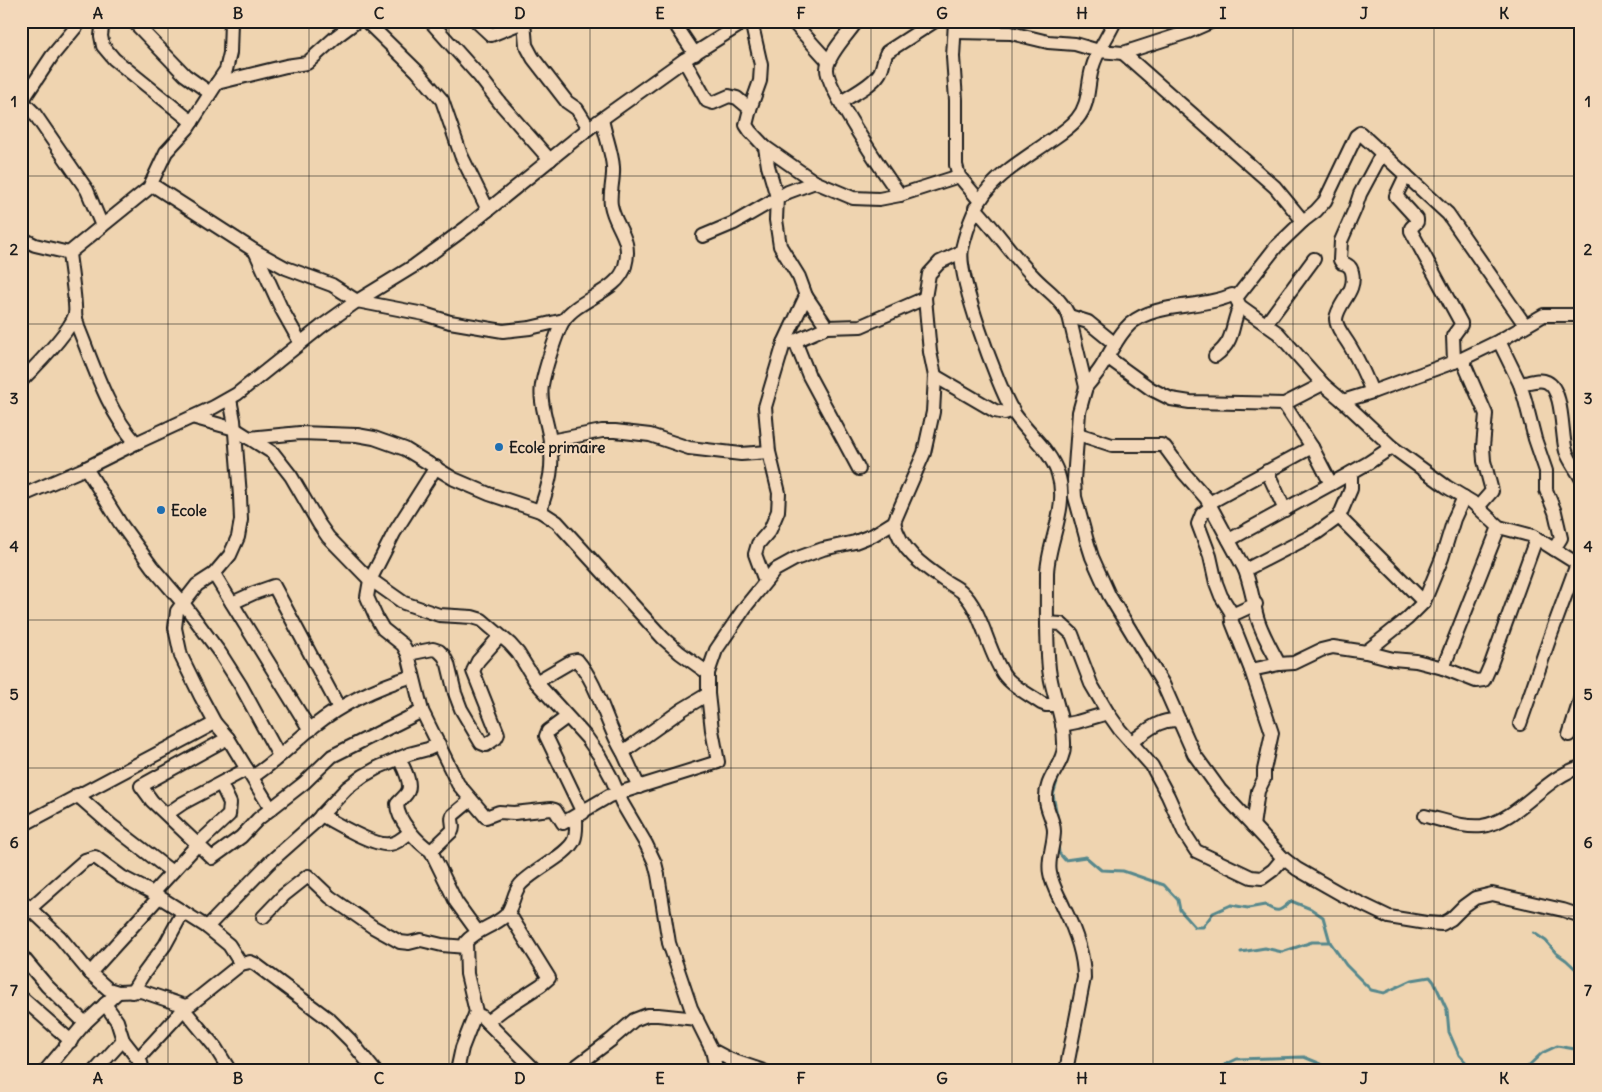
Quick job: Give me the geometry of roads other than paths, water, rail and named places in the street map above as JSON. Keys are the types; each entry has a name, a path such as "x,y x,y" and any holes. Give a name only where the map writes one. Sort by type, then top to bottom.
{"street":[{"path":"81,21 52,56 22,100 34,113 87,190 102,226"},
{"path":"98,21 102,28 103,46 114,59 192,122"},
{"path":"69,253 140,197 152,184 166,152 192,122 226,70 230,53 231,21"},
{"path":"138,23 186,75 214,88 286,66 307,63 357,21"},
{"path":"366,21 417,71 442,100 461,155 488,210"},
{"path":"430,21 550,160"},
{"path":"476,21 492,34 525,22 526,45 533,58 566,102 576,109 589,128"},
{"path":"673,21 690,57 707,101 713,103 733,96 750,108"},
{"path":"21,496 86,468 230,398 265,373 300,342 357,301 414,266 488,210 589,128 690,57 746,21"},
{"path":"751,21 761,64 760,81 746,125 765,147 815,182 853,198 879,199 900,195 918,191 960,176"},
{"path":"792,21 828,61"},
{"path":"857,21 828,61 826,71 841,102 876,160 900,195"},
{"path":"841,102 874,80 881,72 883,59 887,52 935,21"},
{"path":"974,33 983,21"},
{"path":"1069,1069 1084,968 1075,932 1055,890 1049,871 1054,830 1046,800 1050,777 1063,754 1062,725 1049,668 1047,623 1048,569 1059,512 1060,493 1058,475 1045,448 1012,410 986,350 964,274 961,252 977,204 1001,175 1077,119 1086,103 1092,67 1115,21"},
{"path":"1086,387 1069,316 1065,308 1033,276 990,223 960,176 956,165 955,26 974,33 1011,34 1048,42 1075,44 1100,51 1124,53 1188,32 1213,21"},
{"path":"1124,53 1275,187 1303,221"},
{"path":"152,184 255,251 286,268 332,285 357,301 424,314 450,322 503,331 530,328 564,320 585,302 612,284 625,267 626,238 611,206 613,166 602,119"},
{"path":"1215,356 1225,348 1229,341 1238,302 1276,247 1316,211 1324,201 1356,136 1360,133 1448,214 1525,325"},
{"path":"765,147 768,166 777,197 776,220 780,246 799,277 806,296 827,327"},
{"path":"1372,392 1359,360 1338,328 1336,320 1352,288 1353,280 1352,270 1340,260 1340,241 1360,194 1382,153"},
{"path":"1406,175 1396,196 1417,219 1411,231 1461,322 1453,336 1458,360 1486,414 1483,447 1484,461 1492,491 1478,507"},
{"path":"703,236 734,223 777,197 815,182"},
{"path":"21,238 34,245 69,253"},
{"path":"255,251 281,308 300,342"},
{"path":"436,467 394,533 370,580 367,597 383,629 404,645 422,711 458,784 486,817 498,812 514,813 548,808 554,810 563,823 618,792 718,762 712,730 708,673 716,650 765,581 775,570 795,559 823,549 855,542 873,535 894,522 924,453 933,412 935,376 930,352 925,298 929,274 940,262 961,252"},
{"path":"69,253 78,327 113,411 136,443"},
{"path":"1266,324 1314,260"},
{"path":"1520,724 1572,577 1579,565 1528,534 1499,527 1478,507 1392,446 1343,400 1322,384 1278,333 1238,302 1232,295 1221,300 1157,310 1130,324 1086,387 1079,412 1074,480 1075,497 1092,557 1109,595 1163,684 1194,754 1203,768 1220,790 1284,858 1311,878 1365,907 1389,917 1426,924 1442,924 1451,920 1464,906 1475,898 1492,894 1563,910 1581,916"},
{"path":"765,581 754,554 758,544 770,530 778,511 779,493 769,452 765,407 806,296"},
{"path":"789,342 827,327 861,326 925,298"},
{"path":"21,381 42,360 68,328 76,314"},
{"path":"1343,400 1372,392 1458,360 1499,341 1544,315 1581,315"},
{"path":"1069,316 1088,322 1115,344"},
{"path":"540,511 551,477 550,441 542,401 542,386 564,320"},
{"path":"1499,341 1520,384 1546,471 1546,490 1560,529 1561,538 1554,549"},
{"path":"789,342 859,469"},
{"path":"1107,357 1151,389 1171,399 1190,402 1284,404 1322,384"},
{"path":"935,376 995,411 1005,413 1012,410"},
{"path":"1520,384 1543,380 1549,382 1552,386 1558,401 1567,454 1581,478"},
{"path":"230,398 235,429 240,496 240,527 237,542 230,555 214,574 197,585 177,611 175,620 177,643 188,673 215,723 228,738 272,809"},
{"path":"1284,404 1312,447 1332,484"},
{"path":"192,417 235,429 280,459 328,537 370,580 404,603 439,615 472,617 482,620 518,653 536,682 587,738 599,755 629,815 650,851 658,875 669,943 696,1019 712,1050 715,1064 714,1071"},
{"path":"550,441 602,431 615,431 650,435 689,448 741,454 769,452"},
{"path":"249,438 300,433 357,435 398,446 454,479 489,494 540,511 557,522 663,638 708,673"},
{"path":"1078,434 1112,445 1161,444 1165,447 1210,505 1245,570 1262,630 1279,664"},
{"path":"1206,544 1227,537 1284,510 1351,473 1392,446"},
{"path":"1253,826 1258,791 1264,779 1264,770 1272,733 1251,670 1232,622 1232,615 1228,604 1221,596 1216,583 1206,544 1198,524 1202,514 1210,505 1312,447"},
{"path":"86,468 120,523 220,653 241,686 279,756"},
{"path":"1267,471 1284,510"},
{"path":"1245,570 1317,533 1339,518 1351,489 1351,473"},
{"path":"1060,493 1075,497"},
{"path":"1366,652 1407,620 1424,602 1442,558 1454,519 1464,498"},
{"path":"1339,518 1424,602"},
{"path":"894,522 896,532 917,561 962,592 972,606 999,666 1006,677 1042,703 1056,705"},
{"path":"1444,668 1499,527"},
{"path":"1251,670 1294,663 1321,650 1333,647 1366,652 1393,659 1416,661 1444,668 1476,681 1484,680 1492,664 1536,538"},
{"path":"214,574 310,730"},
{"path":"232,603 274,586 339,708"},
{"path":"1232,615 1256,604"},
{"path":"1047,623 1060,624 1072,634 1091,684 1108,713 1152,766 1185,834 1196,851 1251,877 1262,878 1284,858"},
{"path":"408,654 433,649 439,651 444,656 461,709 481,742 486,744 496,738 498,734 473,671 478,661 500,636"},
{"path":"536,682 577,660 600,698 614,736 639,787"},
{"path":"167,814 183,803 221,784 269,766 310,730 339,708 413,676"},
{"path":"623,752 683,709 708,694"},
{"path":"1569,735 1581,697"},
{"path":"228,738 142,784 142,788 147,796 210,857 214,857 241,837 258,819 304,783 332,756 422,711"},
{"path":"1062,725 1108,713"},
{"path":"536,1071 476,1012 467,974 466,946 468,940 477,932 500,919 508,912 520,884 536,870 571,846 575,838 579,815 546,736 548,731 567,717"},
{"path":"1131,742 1161,722 1170,719 1180,721"},
{"path":"21,826 215,723"},
{"path":"208,927 269,863 321,815 344,790 362,776 400,758 439,744"},
{"path":"400,758 409,782 409,788 408,792 398,802 399,814 410,832 431,852 456,902 477,932"},
{"path":"1425,816 1472,826 1484,826 1522,806 1551,782 1581,767"},
{"path":"90,973 156,895 172,872 229,815 230,803 221,784"},
{"path":"77,795 110,825 172,872"},
{"path":"431,852 452,831 454,827 452,815 471,800"},
{"path":"321,815 345,829 378,844 386,845 396,842 410,832"},
{"path":"230,1071 220,1054 183,1008 143,992 118,992 108,989 90,973 60,937 24,909 85,860 93,856 98,857 122,878 156,895 208,927 229,945 241,964"},
{"path":"263,918 284,895 308,876 330,897 373,927 400,942 409,943 423,940 442,945 466,946"},
{"path":"132,992 170,936 183,912"},
{"path":"487,1022 546,982 549,978 508,912"},
{"path":"21,955 47,986 85,1023"},
{"path":"138,1059 183,1008 191,1004 241,964 250,962 330,1020 350,1040 375,1071"},
{"path":"45,1071 85,1023 118,992"},
{"path":"21,997 71,1041"},
{"path":"105,1004 117,1021 122,1040 138,1059 143,1071"},
{"path":"457,1071 462,1048 476,1012"},
{"path":"570,1071 634,1020 646,1015 696,1019"},
{"path":"95,1071 122,1040"},
{"path":"712,1050 731,1060 764,1071"}],"waterway":[{"path":"1058,778 1053,795 1058,820"},
{"path":"1058,844 1059,853 1065,860 1086,857 1101,870 1123,871 1164,885 1178,900 1180,910 1195,927 1203,927 1213,913 1231,905 1248,908 1265,905 1273,910 1279,910 1291,901 1311,909 1323,917 1330,942 1346,965 1371,990 1384,993 1412,980 1430,977 1447,1010 1449,1032 1459,1055 1474,1071"},
{"path":"1534,933 1546,941 1556,953 1581,974"},
{"path":"1241,952 1265,948 1282,952 1312,942 1330,942"},
{"path":"1523,1071 1542,1053 1557,1046 1581,1050"},
{"path":"1212,1071 1237,1059 1304,1057 1332,1071"}],"place":[{"name":"Ecole primaire","path":"499,447"},
{"name":"Ecole","path":"161,510"}]}
